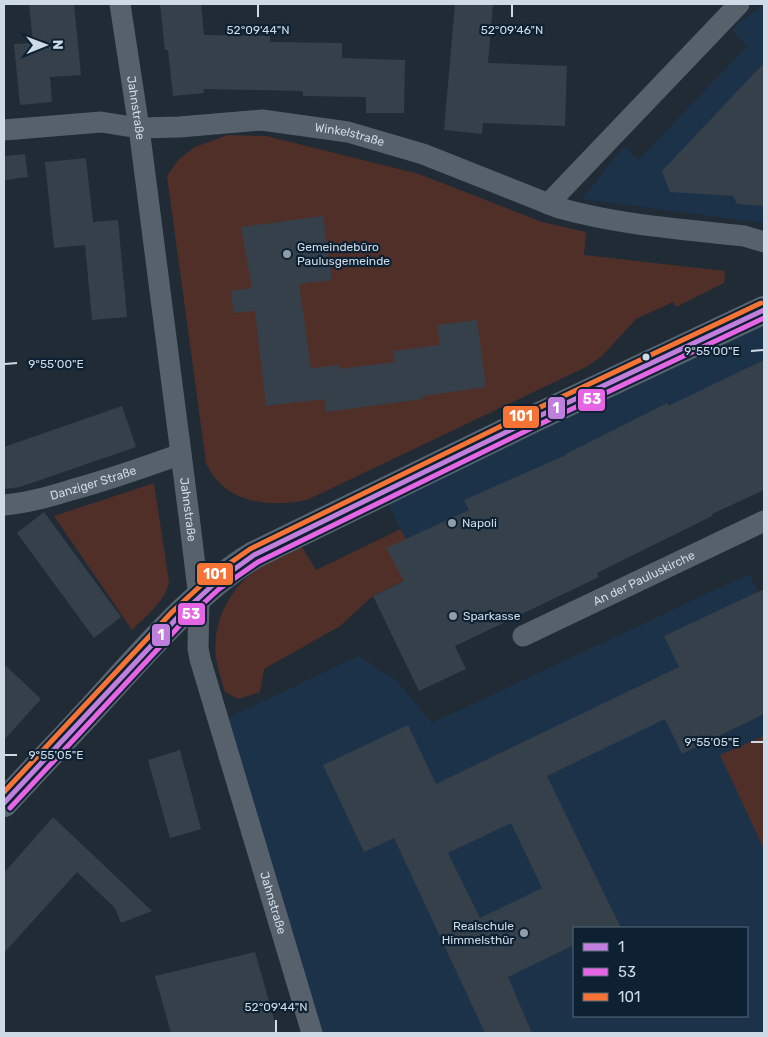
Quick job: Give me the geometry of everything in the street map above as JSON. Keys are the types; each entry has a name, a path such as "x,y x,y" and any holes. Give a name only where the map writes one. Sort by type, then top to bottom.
{"street":[{"name":"Jahnstraße","path":"120,4 181,454 198,598 200,659 312,1033"},
{"path":"548,204 739,4"},
{"name":"Winkelstraße","path":"4,130 101,122 138,128 179,127 262,120 348,132 423,154 548,204 581,215 617,222 744,236 764,242"},
{"path":"4,803 148,646 228,572 254,555 529,421 764,310"},
{"name":"Danziger Straße","path":"4,505 55,495 181,454"},
{"name":"An der Pauluskirche","path":"523,636 764,521"}],"shaded area":[{"path":"764,4 764,223 582,199 624,146 639,160 747,46 732,31 740,22"},
{"path":"228,135 266,136 419,174 542,222 586,232 584,255 725,271 724,283 676,307 673,302 636,319 602,356 588,366 307,500 277,503 249,499 224,487 206,463 167,176 179,159 195,147"},
{"path":"764,314 764,429 432,595 385,497"},
{"path":"154,483 169,582 164,596 132,630 54,516"},
{"path":"401,529 421,572 373,596 340,626 264,669 260,692 238,699 225,692 216,658 215,641 222,613 229,599 245,579 254,571 302,547 316,570"},
{"name":"Realschule Himmelsthür","path":"749,574 764,604 764,1033 312,1033 219,722 359,656 398,682 432,723"},
{"path":"764,736 764,849 720,755"}],"building":[{"path":"29,4 74,4 81,75 50,77 52,102 20,105 14,44 33,43"},
{"path":"160,4 201,4 204,35 270,36 270,42 342,43 342,58 405,60 404,113 366,113 366,97 303,96 303,91 203,89 204,93 173,96"},
{"path":"455,4 493,4 488,63 567,66 565,126 483,123 482,134 444,130"},
{"path":"764,63 764,206 737,204 733,196 670,192 662,171"},
{"path":"25,154 28,177 4,180 4,156"},
{"path":"86,158 93,222 118,220 127,317 92,320 85,245 54,248 45,162"},
{"path":"323,216 332,280 299,284 311,368 339,365 340,369 395,362 393,351 440,345 437,325 477,320 486,387 423,396 423,399 326,412 324,399 266,406 255,311 234,313 232,303 231,291 252,288 241,227"},
{"path":"764,360 764,490 712,514 712,516 597,573 599,577 455,646 466,669 419,691 373,596 404,581 386,548 469,510 464,500 566,455 667,403 668,406"},
{"path":"122,406 136,447 20,487 4,489 4,447"},
{"path":"44,512 121,617 94,638 17,533"},
{"path":"764,589 764,714 682,754 665,719 547,776 621,927 573,927 573,945 508,977 532,1033 485,1033 394,838 364,852 323,765 408,725 436,784 679,667 664,636","holes":["511,823 542,888 480,918 448,853"]},
{"path":"4,664 41,699 4,740"},
{"path":"180,750 201,829 170,838 148,760"},
{"path":"53,817 152,911 121,923 115,908 77,872 4,953 4,873"},
{"path":"255,952 278,1033 171,1033 155,976"}],"transit line":[{"name":"101","path":"4,792 172,612 210,577 250,549 532,411 761,303"},
{"name":"1","path":"4,803 178,617 215,583 254,555 535,418 764,310"},
{"name":"53","path":"10,808 183,622 219,589 258,562 538,425 764,318"}],"place":[{"name":"Gemeindebüro Paulusgemeinde","path":"287,254"},
{"name":"Napoli","path":"452,523"},
{"name":"Sparkasse","path":"453,616"},
{"name":"Realschule Himmelsthür","path":"524,933"}]}
